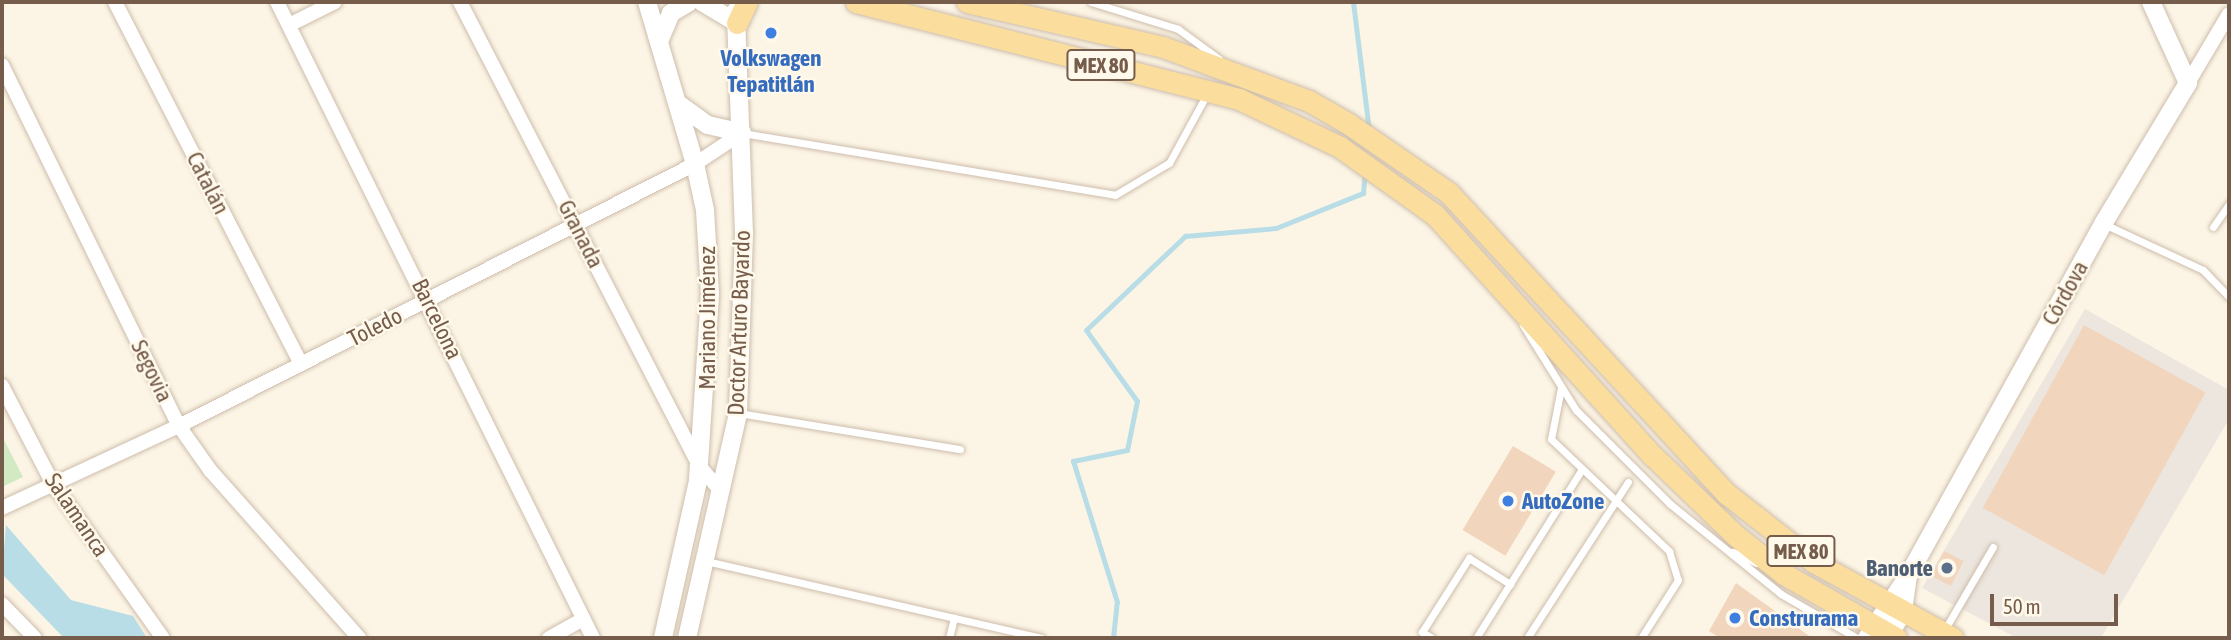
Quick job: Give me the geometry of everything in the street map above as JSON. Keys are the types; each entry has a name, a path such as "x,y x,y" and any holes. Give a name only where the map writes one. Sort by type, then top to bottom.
{"main road":[{"path":"737,23 747,2"},
{"name":"MEX 80","path":"856,2 1239,100 1340,147 1398,185 1501,285 1652,455 1784,574 1879,636"},
{"name":"MEX 80","path":"968,2 1163,47 1237,73 1349,124 1449,193 1502,245 1727,494 1814,562 1948,636"}],"street":[{"name":"Catalán","path":"115,2 301,364"},
{"name":"Barcelona","path":"277,2 593,638"},
{"path":"289,25 335,2"},
{"name":"Granada","path":"460,2 700,467 721,491"},
{"name":"Mariano Jiménez","path":"646,2 680,105 695,164 705,210 710,294 700,467 663,638"},
{"path":"660,39 671,13 689,2"},
{"path":"702,2 722,9 737,23"},
{"name":"Doctor Arturo Bayardo","path":"687,638 738,413 744,281 742,133 736,2"},
{"path":"2151,2 2188,83"},
{"name":"Córdova","path":"1895,607 1908,576 2103,224 2229,14"},
{"name":"Segovia","path":"2,65 179,426 210,470 359,638"},
{"path":"680,105 708,125 742,133"},
{"name":"Toledo","path":"2,508 52,482 179,426 695,164 742,133"},
{"name":"Salamanca","path":"2,386 52,482 163,638"},
{"path":"2,604 35,638"},
{"path":"1879,636 1895,607"},
{"path":"549,638 583,619"}],"lane":[{"path":"1091,2 1178,29 1237,73"},
{"path":"742,133 1115,195 1169,163 1209,92"},
{"path":"2213,227 2229,204"},
{"path":"2103,224 2203,270 2229,296"},
{"path":"1501,285 1561,388 1670,504 1781,594 1879,636"},
{"path":"1561,388 1550,439 1669,551 1678,580 1641,638"},
{"path":"738,413 960,449"},
{"path":"1476,638 1582,469"},
{"path":"1527,638 1628,482"},
{"path":"1948,636 1993,547"},
{"path":"1722,548 1784,574"},
{"path":"1433,638 1422,632 1469,558 1510,584"},
{"path":"705,560 1041,638"},
{"path":"949,638 954,618"}],"shaded area":[{"path":"2085,309 2229,390 2229,419 2101,638 2017,638 1922,588"}],"green space":[{"path":"2,436 23,477 2,487"}],"water":[{"path":"6,525 71,600 133,616 147,638 62,636 2,574"}],"building":[{"path":"2084,325 2206,392 2104,575 1983,508"},
{"name":"AutoZone","path":"1513,446 1556,472 1505,556 1463,530"},
{"name":"Banorte","path":"1944,551 1964,561 1951,586 1931,576"},
{"path":"1736,583 1812,638 1720,638 1709,631"}],"waterway":[{"path":"1353,2 1369,130"},
{"path":"1113,638 1117,602 1073,461 1127,450 1137,401 1086,330 1185,236 1276,228 1363,193 1365,171"}],"place":[{"name":"Volkswagen Tepatitlán","path":"771,33"},
{"name":"AutoZone","path":"1508,501"},
{"name":"Banorte","path":"1947,568"},
{"name":"Construrama","path":"1735,618"}]}
